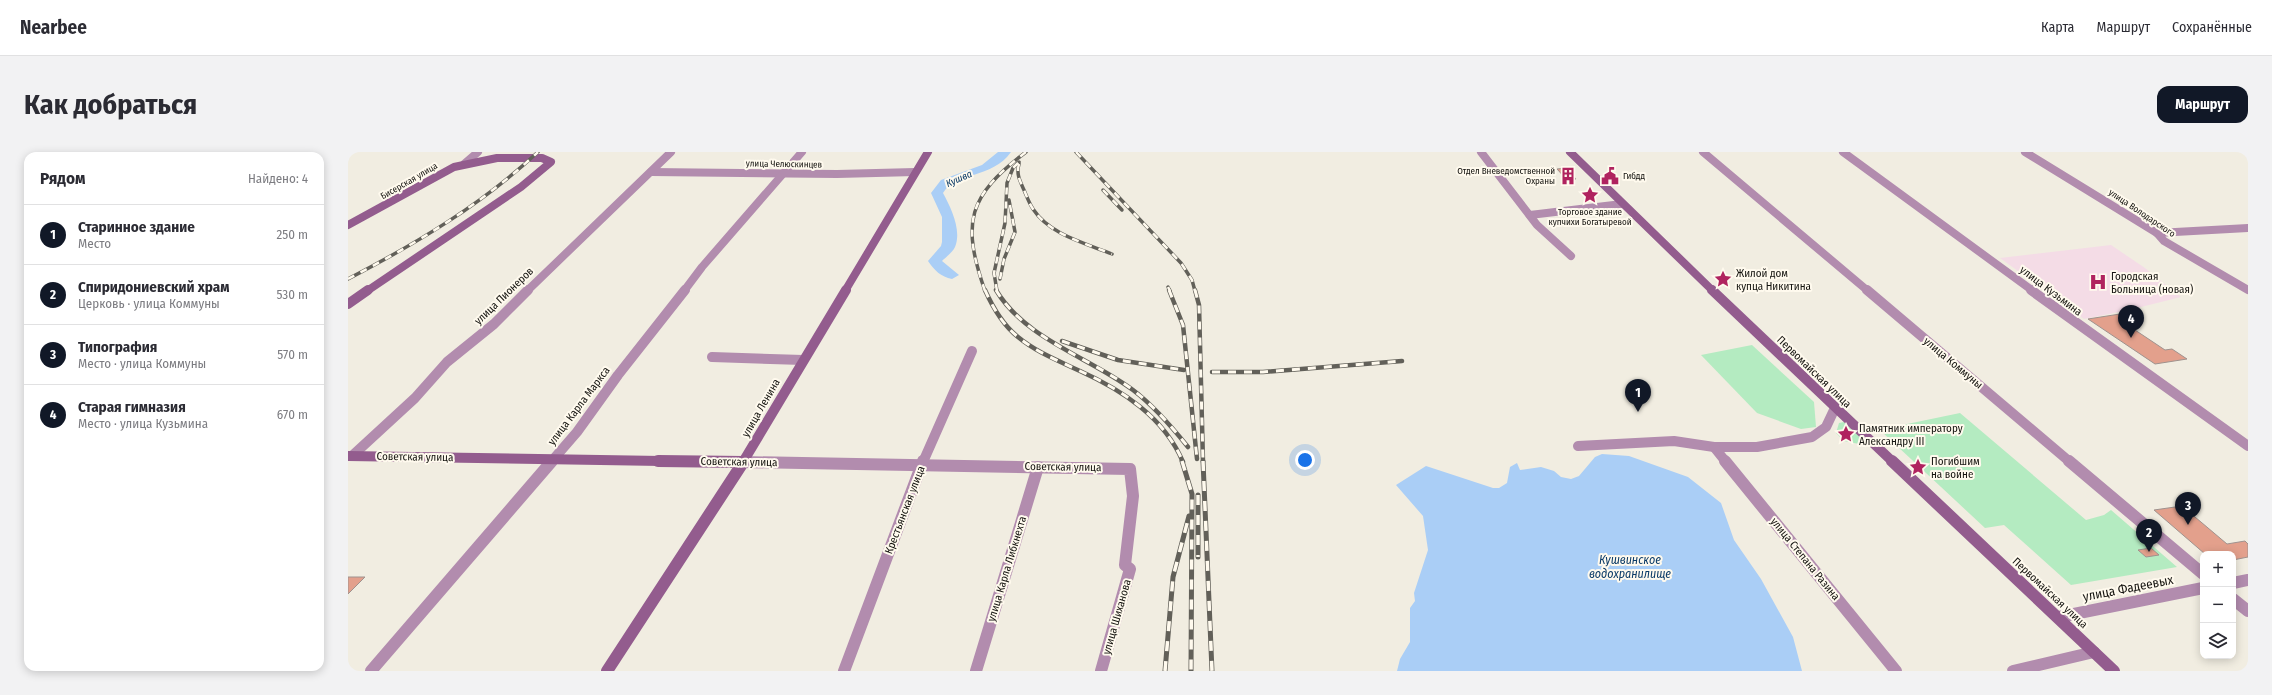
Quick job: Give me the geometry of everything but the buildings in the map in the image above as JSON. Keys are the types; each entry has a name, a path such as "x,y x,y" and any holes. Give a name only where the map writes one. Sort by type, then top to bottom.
{"main road":[{"name":"улица Ленина","path":"607,671 743,462 928,152"},
{"name":"Первомайская улица","path":"1570,152 1622,204 1835,408 2059,617 2114,671"},
{"path":"348,304 509,196 549,166 551,162 542,158 506,158 464,164"},
{"name":"Бисерская улица","path":"348,225 444,172 464,164"},
{"name":"Советская улица","path":"350,456 743,462"}],"street":[{"name":"Бисерская улица","path":"464,164 478,152"},
{"name":"улица Пионеров","path":"350,456 415,398 447,362 494,324 587,231 671,152"},
{"name":"улица Карла Маркса","path":"371,671 577,432 618,375 672,309 702,267 802,152"},
{"path":"1481,152 1537,225 1571,256"},
{"name":"улица Коммуны","path":"1703,152 2200,571"},
{"name":"улица Кузьмина","path":"1843,152 1934,217 2068,319 2248,446"},
{"name":"улица Володарского","path":"2025,152 2103,198 2157,233 2164,241 2248,290"},
{"name":"улица Челюскинцев","path":"651,172 784,172 837,174 915,172"},
{"path":"1530,215 1622,204"},
{"path":"2157,233 2248,228"},
{"name":"Крестьянская улица","path":"844,671 922,464 972,351"},
{"path":"712,357 803,360"},
{"path":"1578,446 1667,441 1714,447 1757,447 1812,437 1826,427 1835,408"},
{"name":"улица Степана Разина","path":"1714,447 1896,671"},
{"name":"Советская улица","path":"743,462 922,464 1130,469"},
{"name":"улица Карла Либкнехта","path":"976,671 1038,467"},
{"name":"улица Шиханова","path":"1102,671 1130,569 1125,565 1133,496 1130,469"},
{"path":"2236,582 2248,580"},
{"name":"улица Фадеевых","path":"2059,617 2200,589"},
{"path":"2236,601 2248,611"},
{"path":"2013,671 2094,652"}],"shaded area":[{"name":"Городская Больница (новая)","path":"2111,245 2145,268 2181,297 2084,319 2000,258"}],"green space":[{"path":"1752,345 1814,402 1816,427 1801,429 1757,413 1701,355"},
{"path":"1960,413 2086,520 2104,515 2111,510 2177,567 2071,585 2004,525 1985,528 1882,432 1883,429"},
{"path":"1844,422 1869,446 1844,441 1836,433 1839,423"}],"water":[{"name":"Кушвинское водохранилище","path":"1602,454 1629,456 1688,477 1721,503 1734,540 1761,579 1793,637 1802,671 1397,671 1400,659 1410,642 1410,608 1415,601 1414,593 1428,550 1423,516 1396,485 1426,466 1493,488 1499,488 1507,483 1510,467 1517,463 1520,470 1541,467 1554,471 1561,477 1571,479 1579,476 1595,457"}],"waterway":[{"name":"Кушва","path":"952,275 939,267 935,261 948,247 949,242 949,217 937,193 940,187 945,183 957,177 986,168 1005,152"}],"railway":[{"path":"348,279 448,222 494,189 538,152"},
{"path":"985,291 977,267 973,246 972,228 975,212 981,197 992,183 1026,152"},
{"path":"1076,152 1181,263 1192,280 1195,291"},
{"path":"997,291 994,273 1005,223 1007,183 1013,168 1019,162"},
{"path":"1019,164 1018,174 1020,180 1030,204 1040,218 1058,232 1112,254"},
{"path":"1103,190 1122,210"},
{"path":"1000,279 1004,259 1015,232 1009,200"},
{"path":"1168,287 1170,291"},
{"path":"985,290 999,316 1018,337 1040,352 1096,379 1126,396 1153,418 1165,431 1183,462"},
{"path":"996,290 1008,307 1023,322 1059,346 1116,378 1141,396 1176,432 1188,447"},
{"path":"1169,290 1183,325 1197,459"},
{"path":"1195,290 1199,305 1203,462"},
{"path":"1062,341 1118,360 1184,370"},
{"path":"1212,372 1263,372 1402,361"},
{"path":"1182,461 1192,494 1191,671"},
{"path":"1203,461 1212,671"},
{"path":"1198,495 1198,557"},
{"path":"1165,671 1173,577 1189,516"}],"place":[{"name":"Отдел Вневедомственной Охраны","path":"1568,176"},
{"name":"Гибдд","path":"1610,176"},
{"name":"Торговое здание купчихи Богатыревой","path":"1590,195"},
{"name":"Жилой дом купца Никитина","path":"1723,279"},
{"name":"Городская Больница (новая)","path":"2098,282"},
{"name":"Старая гимназия","path":"2131,338"},
{"name":"Старинное здание","path":"1638,412"},
{"name":"Памятник императору Александру III","path":"1846,434"},
{"name":"Погибшим на войне","path":"1918,467"},
{"name":"Типография","path":"2188,525"},
{"name":"Спиридониевский храм","path":"2149,552"}]}
